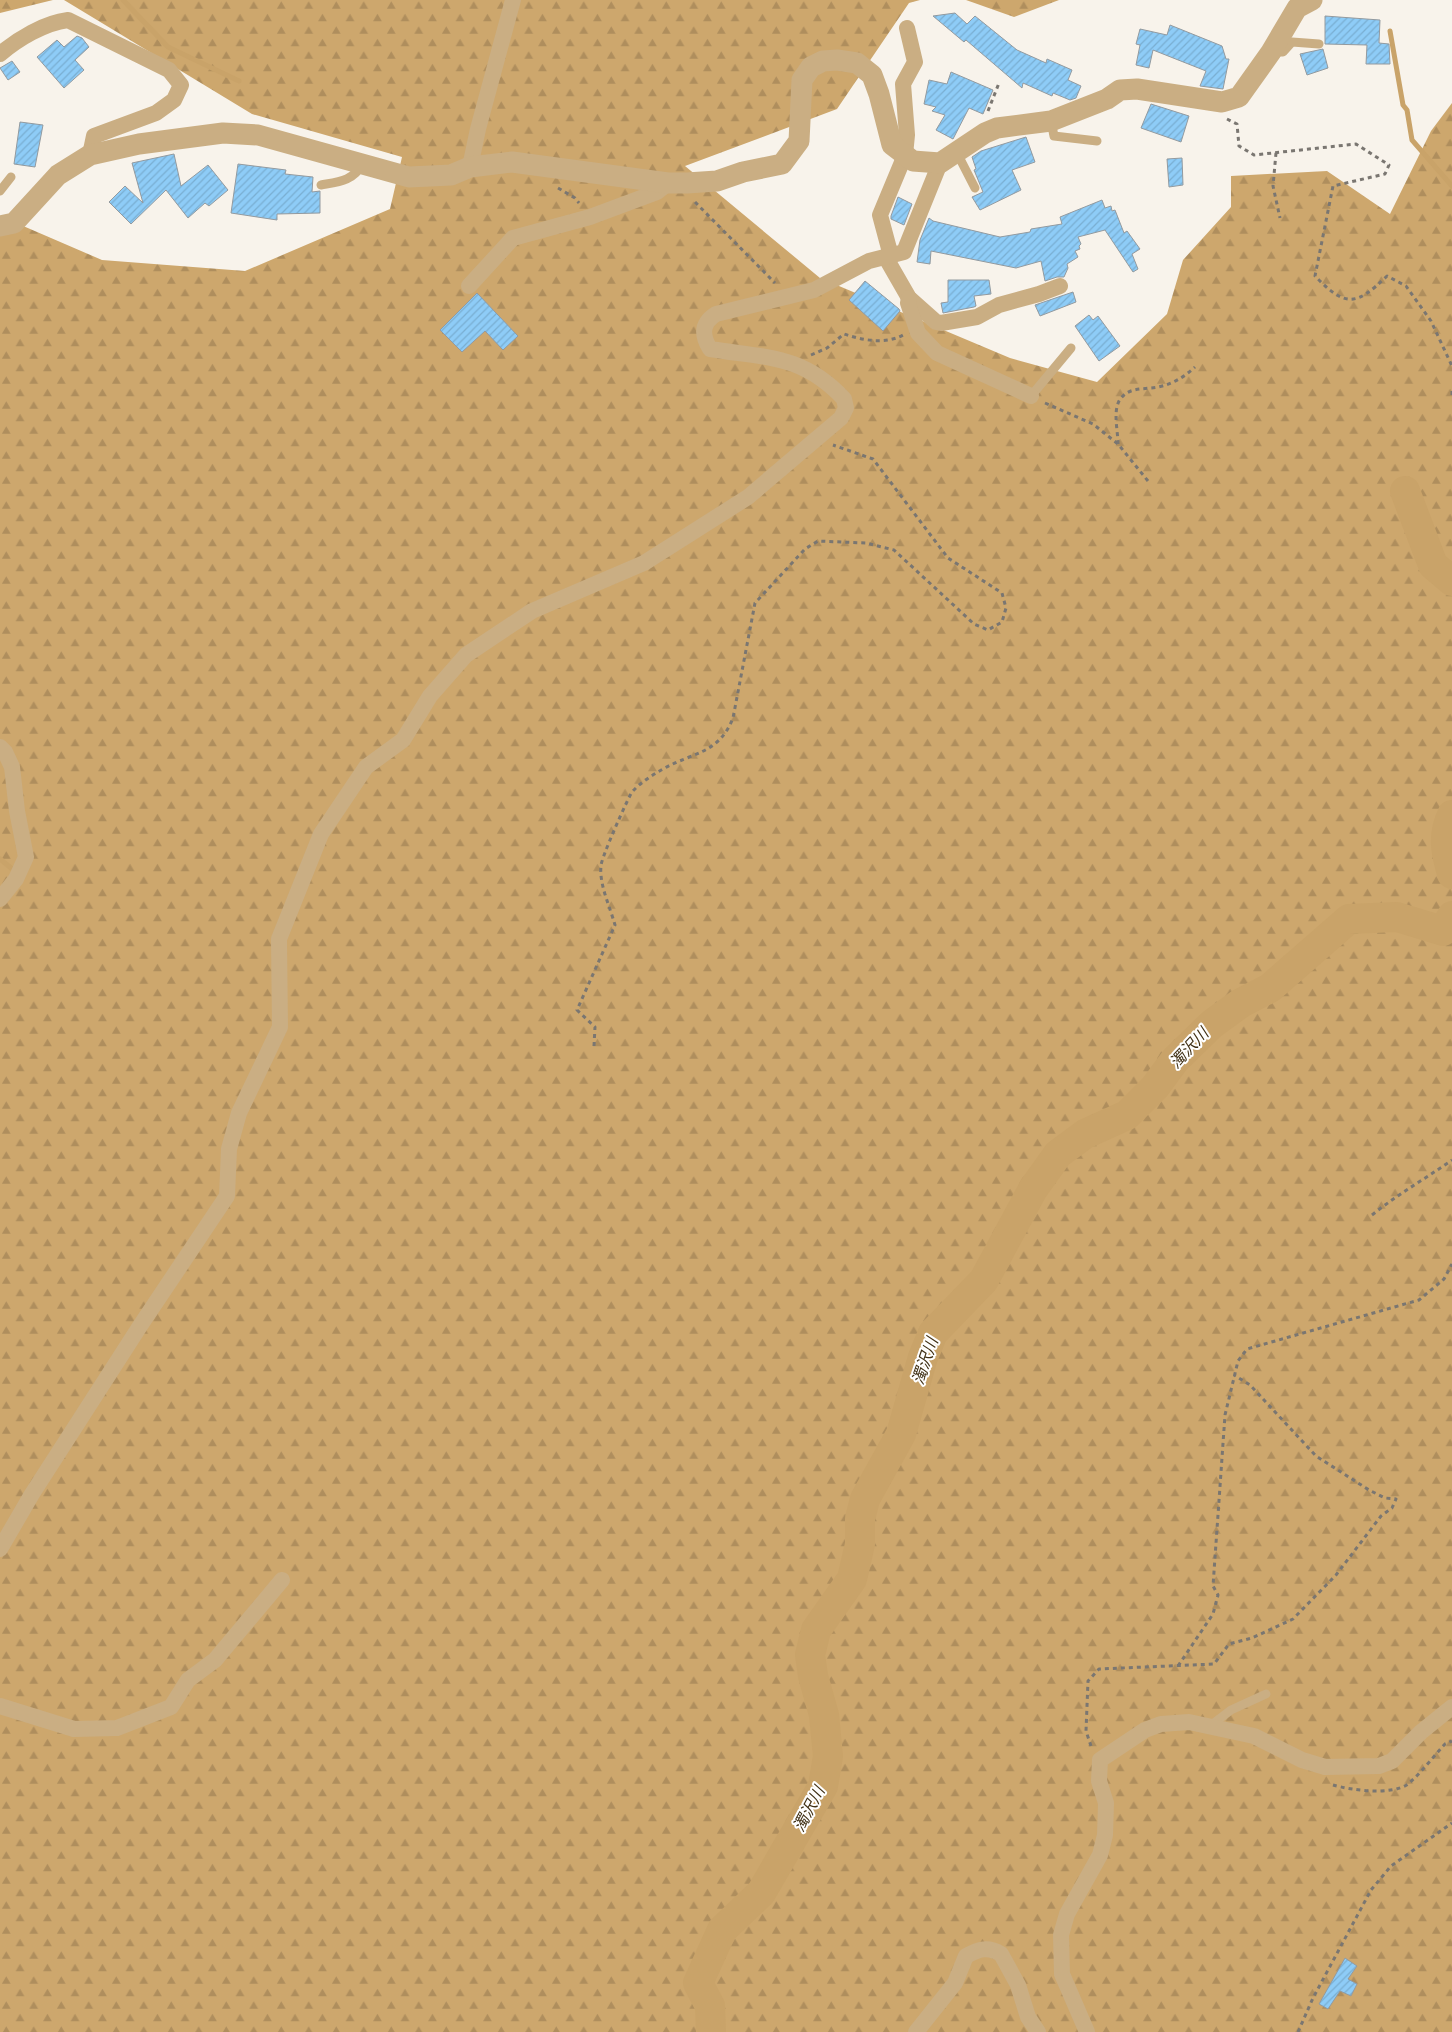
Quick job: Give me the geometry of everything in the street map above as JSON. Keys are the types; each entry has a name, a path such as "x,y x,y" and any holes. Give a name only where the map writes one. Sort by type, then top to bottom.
{"street":[{"path":"470,167 478,129 513,0"},
{"path":"0,1549 32,1494 124,1350 227,1196 229,1149 239,1113 280,1027 279,939 321,834 366,767 403,740 430,696 466,655 532,611 644,563 748,497 841,418 846,408 844,399 821,378 796,364 770,356 710,349 705,338 704,327 709,319 716,314 814,290 869,261 904,252 949,158 985,133 996,128 1051,121 1106,99 1120,90 1137,89 1222,102 1239,96 1270,52 1297,8 1312,0"},
{"path":"0,54 13,43 37,31 68,20 169,70 180,86 174,100 156,113 94,136 90,155"},
{"path":"907,28 915,62 902,84 907,135 905,154 880,215 888,257 909,298 941,323 977,317 999,304 1040,294 1060,286"},
{"path":"0,226 14,223 58,175 90,155 140,144 223,133 258,135 409,177 430,178 451,175 470,167 512,162 678,183 717,181 743,172 782,164 799,141 802,80 811,67 823,61 837,60 857,63 872,75 879,94 892,145 913,161 949,158"},
{"path":"469,286 513,238 590,217 678,183"},
{"path":"909,298 908,303 918,333 937,353 1031,396"},
{"path":"0,747 5,752 12,767 17,811 26,857 16,879 0,899"},
{"path":"0,1706 74,1729 117,1728 171,1708 188,1680 215,1660 282,1580"},
{"path":"1087,2032 1062,1974 1061,1935 1067,1914 1100,1855 1105,1834 1106,1803 1099,1781 1098,1765 1100,1760 1145,1730 1161,1724 1188,1722 1254,1736 1302,1760 1325,1767 1379,1766 1392,1761 1421,1732 1452,1707"},
{"path":"916,2032 955,1983 966,1956 978,1950 988,1949 1001,1954 1018,1985 1028,2017 1038,2032"}],"lane":[{"path":"1270,52 1283,52 1292,42 1320,44"},
{"path":"1051,121 1054,136 1097,140"},
{"path":"949,158 975,188"},
{"path":"321,186 348,179 358,174 362,164"},
{"path":"0,191 11,177"},
{"path":"1031,396 1071,348"},
{"path":"1210,1726 1231,1710 1266,1694"}],"path":[{"path":"985,133 988,111 999,83"},
{"path":"1221,117 1237,124 1239,146 1254,155 1356,144 1389,165 1386,174 1333,186 1315,276 1333,294 1356,300 1367,295 1387,276 1406,286 1431,321 1452,366"},
{"path":"1276,153 1273,186 1280,218"},
{"path":"678,183 774,282 802,294"},
{"path":"796,364 827,348 844,334 877,341 898,338 916,328"},
{"path":"1118,444 1116,414 1120,401 1129,392 1158,387 1179,380 1196,367"},
{"path":"1031,396 1093,424 1118,444 1148,481"},
{"path":"594,1046 595,1026 577,1010 615,925 604,886 601,865 632,793 664,768 716,746 728,733 733,718 755,603 805,549 818,541 866,543 894,550 974,624 988,630 1002,622 1006,608 1002,593 948,558 874,459 815,439"},
{"path":"1372,1214 1401,1192 1416,1186 1452,1160"},
{"path":"1178,1666 1212,1614 1218,1594 1213,1586 1225,1416 1238,1360 1247,1349 1419,1300 1444,1279 1452,1264"},
{"path":"1098,1765 1086,1731 1088,1681 1099,1670 1214,1664 1229,1644 1252,1638 1293,1619 1336,1575 1381,1516 1392,1508 1396,1499 1385,1498 1369,1490 1316,1456 1250,1385 1234,1375"},
{"path":"1298,2032 1318,1989 1380,1876 1452,1823"}],"green space":[{"path":"0,0 53,0 0,13"},
{"path":"64,0 920,0 909,3 837,109 685,166 820,278 1010,358 1097,382 1167,314 1183,260 1231,207 1231,176 1327,171 1390,214 1431,131 1452,103 1452,2032 0,2032 0,216 102,260 245,271 390,209 402,157 252,114"},
{"path":"966,0 1059,0 1014,17"}],"building":[{"path":"955,13 967,24 975,16 1017,50 1046,63 1047,59 1072,70 1068,80 1081,86 1076,98 1070,100 1053,93 1052,96 1023,83 1022,88 966,40 964,42 933,16"},
{"path":"1325,16 1380,20 1379,43 1389,44 1390,64 1366,64 1367,45 1325,44"},
{"path":"1170,25 1222,46 1226,59 1229,59 1223,89 1200,86 1206,71 1153,50 1149,68 1136,65 1140,45 1136,44 1140,29 1167,35"},
{"path":"77,36 82,38 89,47 75,60 84,70 64,88 37,57 57,40 64,47"},
{"path":"1323,49 1328,68 1307,75 1300,54"},
{"path":"12,61 20,72 8,80 0,68"},
{"path":"951,72 993,90 983,114 969,108 953,139 936,130 945,115 932,111 936,107 924,104 929,80 947,84"},
{"path":"1151,104 1189,116 1181,142 1141,128"},
{"path":"20,122 43,125 35,167 14,164"},
{"path":"1026,137 1035,162 1012,170 1021,190 980,210 972,197 983,192 974,170 976,169 972,157 981,151"},
{"path":"174,154 181,186 208,165 228,190 209,206 205,203 188,218 166,190 131,224 109,202 125,186 143,203 132,163"},
{"path":"1182,158 1183,185 1169,187 1167,159"},
{"path":"238,164 286,170 285,174 313,177 312,192 320,191 320,213 277,214 277,220 231,213"},
{"path":"898,197 912,204 904,225 891,219"},
{"path":"1102,200 1105,208 1111,206 1112,211 1115,210 1124,233 1127,231 1140,249 1132,254 1138,269 1133,272 1105,230 1078,237 1081,244 1079,246 1080,249 1075,251 1078,257 1067,264 1068,268 1064,277 1045,281 1041,261 1016,268 931,251 930,264 917,262 920,240 929,218 933,221 1000,237 1062,224 1060,217"},
{"path":"948,280 989,280 991,294 974,296 976,306 974,307 943,313 941,303 948,302"},
{"path":"865,281 900,311 883,331 849,300"},
{"path":"1073,292 1076,302 1040,316 1035,305"},
{"path":"477,293 518,336 503,350 485,331 462,352 440,330"},
{"path":"1089,315 1093,320 1098,316 1120,346 1099,361 1075,326"},
{"path":"1345,1958 1357,1966 1348,1979 1357,1984 1351,1996 1340,1991 1328,2009 1319,2004"}],"waterway":[{"path":"123,0 168,47 239,81"},
{"path":"1390,31 1403,105 1407,110 1412,140 1452,186"},
{"path":"1405,491 1433,565 1452,581"},
{"name":"濁沢川","path":"1452,815 1446,837 1448,859 1452,874"},
{"path":"0,859 11,868"},
{"name":"濁沢川","path":"711,2032 710,2006 698,1983 722,1930 761,1893 823,1786 828,1756 824,1715 813,1676 810,1655 816,1630 852,1579 860,1544 860,1519 865,1499 901,1434 923,1357 933,1333 984,1280 1033,1189 1058,1154 1085,1134 1127,1115 1155,1087 1175,1060 1212,1024 1241,1003 1270,988 1349,919 1397,917 1443,931 1452,916"}]}
